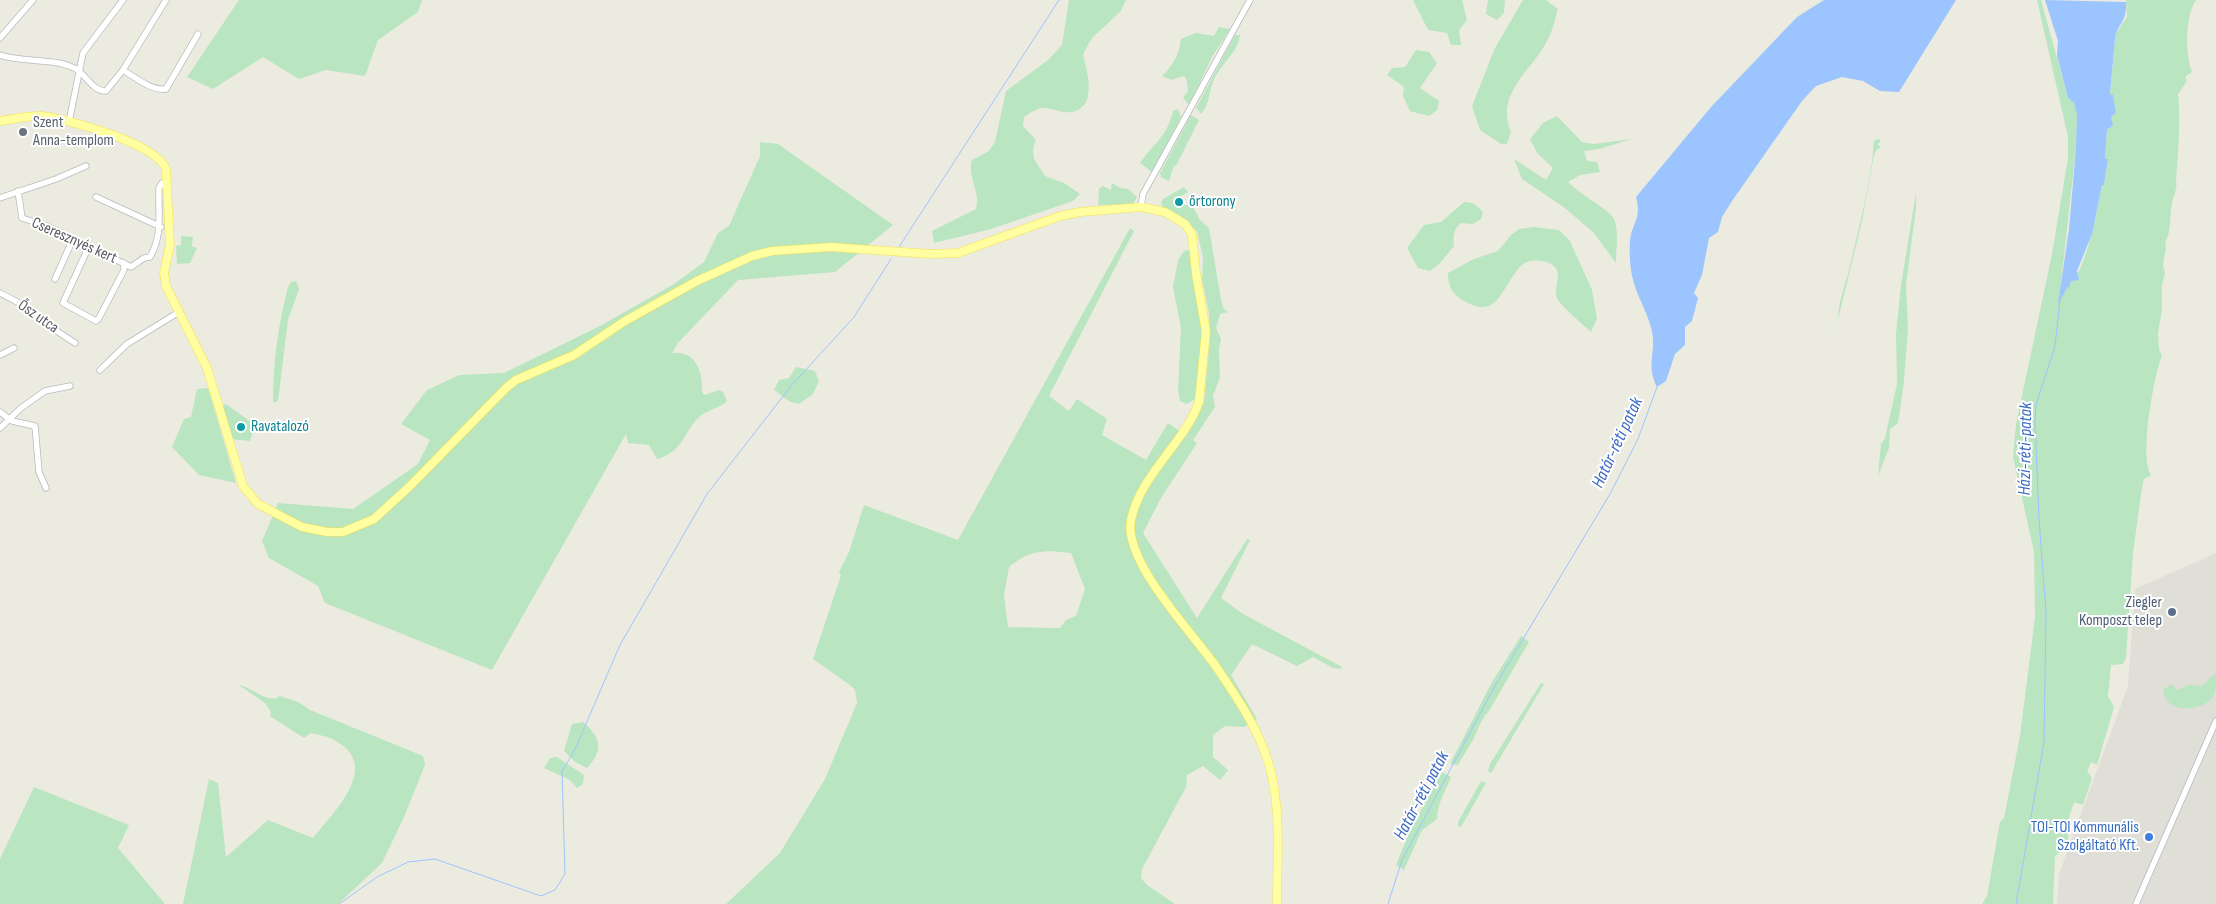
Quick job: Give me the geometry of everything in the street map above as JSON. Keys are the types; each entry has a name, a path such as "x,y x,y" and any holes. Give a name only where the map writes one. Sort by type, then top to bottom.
{"main road":[{"path":"0,121 42,116 69,122 116,136 145,150 162,161 166,169 168,182 170,245 165,280 207,368 239,474 248,494 258,504 302,527 327,532 343,532 374,518 392,504 516,380 574,355 660,302 752,256 772,251 831,247 931,254 958,253 1060,216 1080,212 1141,207 1153,208 1185,224 1192,234 1196,274 1206,330 1200,396 1195,412 1166,452 1141,494 1131,520 1131,534 1142,565 1178,619 1216,667 1264,749 1274,795 1277,833 1277,904"}],"street":[{"path":"0,38 33,0"},
{"path":"69,122 83,53 123,0"},
{"path":"0,55 8,58 52,62 79,71 101,91 106,91 123,70 166,0"},
{"path":"1141,207 1143,194 1250,0"},
{"path":"123,70 149,86 166,89 198,34"},
{"path":"0,198 56,179 86,166"},
{"path":"89,246 63,303 96,321 124,270 124,263 134,266 144,258 150,257 157,243 160,227 159,188 162,183 168,182"},
{"name":"Cseresznyés kert","path":"18,191 22,218 124,263"},
{"path":"96,197 160,227"},
{"path":"54,280 73,239"},
{"name":"Ősz utca","path":"0,293 25,306 40,320 75,343"},
{"path":"100,370 127,344 179,312"},
{"path":"0,355 14,348"},
{"path":"0,428 45,391 70,386"},
{"path":"0,412 9,419 35,426 39,472 46,488"},
{"path":"2136,904 2216,721"}],"shaded area":[{"path":"2216,553 2216,904 2057,904 2059,874 2128,686 2135,589"}],"green space":[{"path":"239,0 422,0 418,12 378,40 365,76 326,70 299,79 263,57 213,89 187,77"},
{"path":"1069,0 1126,0 1120,12 1092,38 1083,54 1089,87 1088,96 1080,109 1064,112 1041,108 1034,110 1024,117 1023,126 1036,140 1033,149 1034,159 1045,176 1064,183 1080,194 1073,201 991,229 934,243 932,231 976,209 977,196 971,173 972,160 989,151 995,142 1006,91 1048,60 1062,45"},
{"path":"1413,0 1462,0 1467,20 1459,30 1461,45 1451,45 1447,33 1428,30"},
{"path":"1488,0 1505,0 1504,13 1497,20 1486,14"},
{"path":"1523,0 1546,0 1558,9 1548,39 1512,93 1508,105 1507,118 1511,132 1507,144 1501,144 1480,130 1472,106 1495,48"},
{"path":"2037,0 2041,0 2068,98 2074,103 2077,114 2076,148 2059,301 2069,283 2070,287 2071,281 2082,265 2091,237 2102,185 2104,185 2108,160 2105,159 2107,129 2111,117 2110,95 2115,39 2116,33 2127,17 2126,0 2196,0 2192,7 2187,35 2188,55 2192,72 2185,77 2187,81 2178,94 2179,126 2176,187 2171,209 2169,234 2165,242 2163,265 2165,273 2162,285 2162,310 2158,333 2159,350 2162,355 2155,380 2147,434 2148,465 2151,475 2144,479 2133,553 2126,658 2123,664 2111,665 2108,696 2114,707 2097,765 2091,762 2087,771 2092,778 2083,805 2074,802 2069,820 2066,846 2055,856 2053,904 1982,904 1987,896 2000,822 2004,818 2020,736 2035,617 2034,552 2013,457 2016,424 2052,254 2068,158 2068,137"},
{"path":"1219,27 1230,29 1212,57 1189,105 1183,98 1188,91 1187,81 1184,76 1171,80 1162,76 1175,59 1181,39 1196,33 1214,36"},
{"path":"1235,35 1240,35 1239,41 1216,76 1207,103 1201,114 1196,108"},
{"path":"1416,50 1429,52 1437,63 1420,88 1439,101 1437,110 1429,116 1410,111 1403,96 1404,87 1387,75 1392,68 1405,67"},
{"path":"1178,109 1181,117 1152,172 1140,163 1167,128 1173,111"},
{"path":"1191,115 1199,120 1177,164 1173,168 1169,181 1161,177 1160,173"},
{"path":"1557,116 1582,142 1594,144 1632,139 1599,149 1584,151 1587,161 1597,162 1600,172 1580,175 1568,182 1612,216 1617,232 1616,263 1594,233 1565,208 1522,179 1514,159 1546,180 1553,168 1537,153 1530,139 1543,123"},
{"path":"1881,139 1878,145 1881,148 1877,149 1874,155 1862,221 1807,447 1864,205 1871,171 1874,140"},
{"path":"760,142 778,144 893,225 835,272 738,280 678,343 672,353 687,355 696,364 701,377 704,395 719,390 723,392 727,401 700,416 672,452 657,459 649,445 628,443 626,434 492,670 325,603 318,586 269,558 262,541 278,503 353,509 418,464 430,440 401,424 427,390 459,375 504,373 600,326 674,284 704,262 718,233 729,226 760,156"},
{"path":"1112,183 1120,188 1128,189 1137,197 1133,204 1098,205 1099,188 1103,186 1111,190"},
{"path":"1184,187 1188,192 1175,200 1178,205 1192,205 1200,220 1209,228 1221,300 1224,309 1228,312 1220,314 1216,328 1221,339 1219,349 1220,377 1213,396 1215,407 1193,440 1186,435 1204,403 1210,338 1209,313 1202,279 1203,258 1197,231 1177,214 1163,208 1161,203 1163,199"},
{"path":"1916,193 1916,208 1906,285 1908,327 1904,381 1898,423 1890,429 1889,448 1878,476 1881,444 1885,438 1897,384 1896,334 1901,285"},
{"path":"1464,202 1472,203 1479,207 1483,212 1481,219 1473,224 1461,223 1456,228 1454,246 1440,263 1430,271 1418,268 1407,248 1424,225 1441,222"},
{"path":"1534,227 1559,230 1570,241 1592,290 1597,319 1591,332 1558,300 1556,295 1557,270 1546,262 1532,261 1523,264 1499,298 1492,304 1484,307 1474,306 1461,299 1451,288 1448,273 1474,259 1498,251 1511,235 1519,229"},
{"path":"1130,228 1134,231 1049,396 1069,411 1077,399 1107,419 1102,435 1146,460 1168,423 1197,443 1161,498 1143,533 1197,618 1247,539 1250,540 1221,598 1243,614 1342,667 1340,669 1333,668 1313,657 1297,666 1252,644 1231,675 1257,719 1244,727 1225,726 1213,735 1213,757 1228,770 1220,780 1203,766 1187,775 1186,787 1142,869 1141,878 1147,885 1175,904 726,904 780,853 825,779 857,703 855,690 850,685 813,659 841,575 839,572 849,552 864,505 958,540","holes":["1051,551 1071,553 1085,589 1076,616 1066,620 1060,628 1008,627 1004,595 1009,567 1033,553"]},
{"path":"181,236 193,237 192,246 197,248 190,263 177,264 176,246 181,245"},
{"path":"1184,251 1191,251 1201,334 1200,362 1195,399 1187,404 1180,401 1178,390 1181,328 1173,287 1178,260"},
{"path":"296,281 299,289 288,320 278,401 273,403 275,359 281,316 288,287 291,282"},
{"path":"796,367 815,371 819,381 813,394 799,404 790,402 774,390 779,380 789,378"},
{"path":"208,388 236,483 199,475 172,447 184,419 191,417 197,389"},
{"path":"226,404 255,425 250,441 231,439 221,406"},
{"path":"1521,636 1529,642 1458,765 1450,764 1492,682"},
{"path":"2216,674 2215,693 2210,700 2203,704 2195,707 2178,707 2171,704 2165,698 2163,690 2171,684 2178,690 2189,685 2202,686"},
{"path":"1541,683 1544,684 1491,773 1488,771 1490,764"},
{"path":"239,685 265,697 275,698 280,696 298,702 310,710 423,756 425,765 404,817 382,863 338,904 183,904 209,779 218,783 226,857 268,820 313,838 342,802 350,789 354,775 354,762 348,750 334,740 311,733 304,738 270,716 271,712 265,703"},
{"path":"583,722 594,733 598,744 596,755 587,768 575,762 564,751 572,724"},
{"path":"557,757 584,775 583,784 577,788 570,780 544,768 550,758"},
{"path":"1442,772 1451,777 1440,802 1437,819 1422,830 1404,870 1396,865 1411,828"},
{"path":"1481,781 1486,783 1461,827 1458,826 1458,822"},
{"path":"34,787 129,825 118,848 165,904 0,904 0,859"}],"water":[{"path":"1824,0 1956,0 1899,92 1880,91 1863,81 1842,77 1816,86 1802,101 1732,201 1722,217 1718,232 1709,238 1702,275 1694,293 1698,298 1692,321 1685,327 1685,345 1675,354 1666,381 1657,387 1652,374 1652,330 1635,287 1630,266 1630,241 1638,211 1636,197 1711,107 1797,17"},
{"path":"2045,0 2126,2 2125,15 2115,39 2110,94 2113,95 2116,113 2111,117 2113,126 2107,129 2105,159 2108,159 2104,185 2102,185 2092,234 2077,271 2079,280 2071,281 2069,290 2069,285 2058,304 2069,229 2077,114 2074,103 2068,98 2057,56 2058,41"}],"waterway":[{"path":"899,247 1059,0"},
{"path":"339,904 377,877 408,862 435,859 541,896 555,890 565,874 562,772 576,747 620,645 707,494 791,386 854,317 891,259"},
{"name":"Házi-réti-patak","path":"2016,904 2044,742 2046,612 2039,519 2036,405 2055,346 2060,299"},
{"name":"Határ-réti patak","path":"1388,904 1402,860 1496,684 1610,494 1638,439 1657,387"}],"place":[{"name":"Szent Anna-templom","path":"23,132"},
{"name":"őrtorony","path":"1179,202"},
{"name":"Ravatalozó","path":"241,427"},
{"name":"Ziegler Komposzt telep","path":"2172,612"},
{"name":"TOI-TOI Kommunális Szolgáltató Kft.","path":"2149,837"}]}
